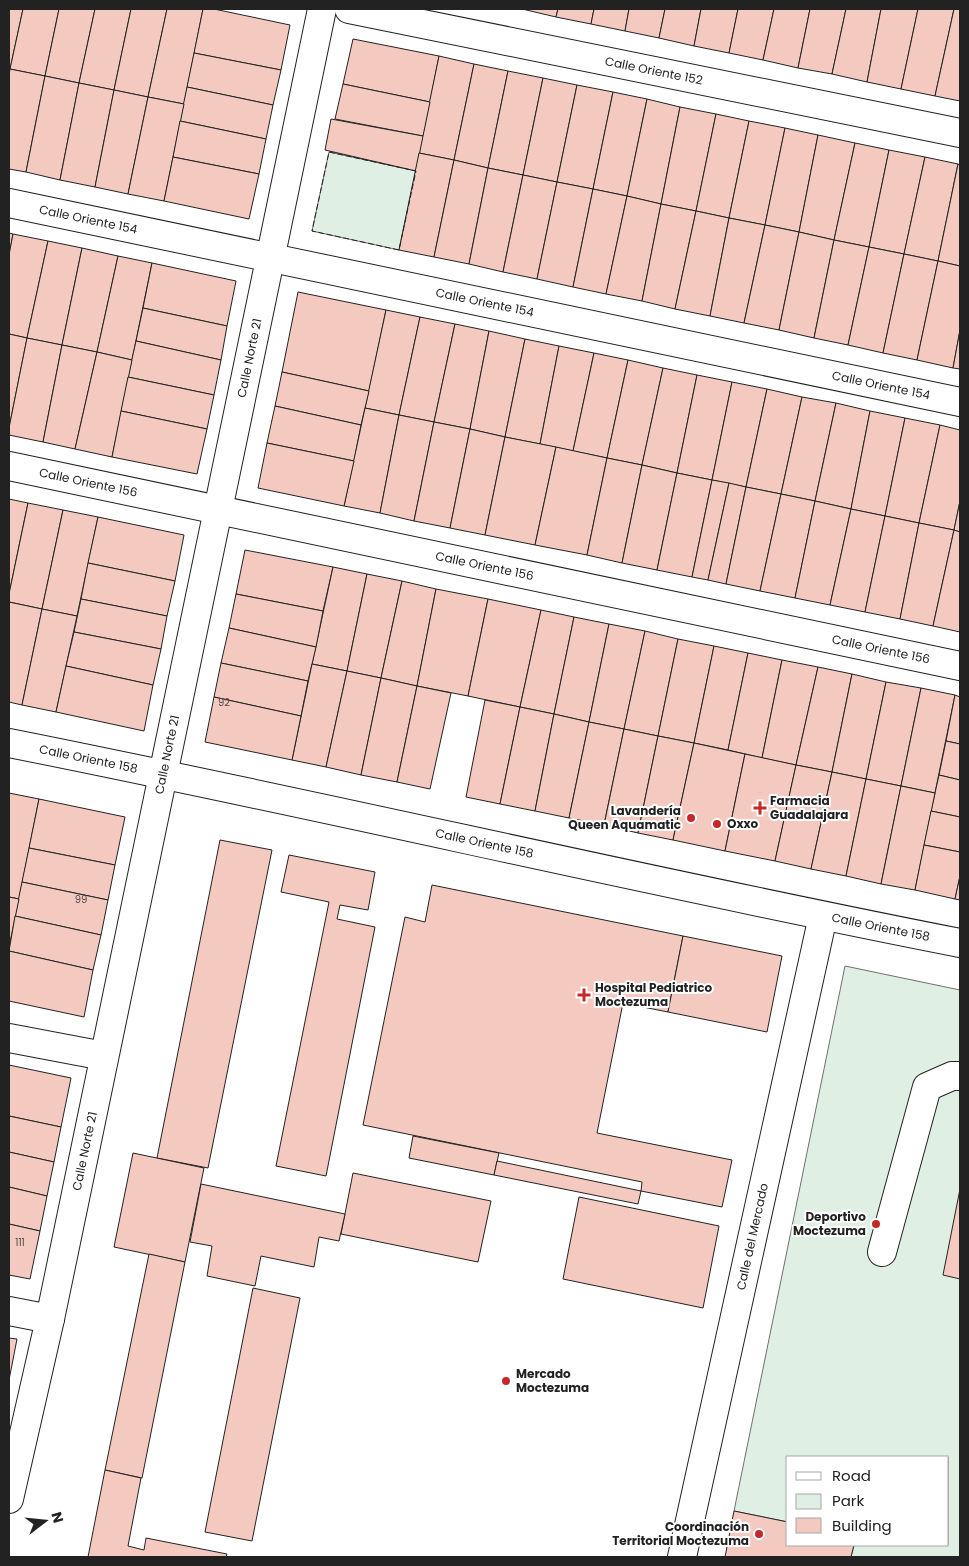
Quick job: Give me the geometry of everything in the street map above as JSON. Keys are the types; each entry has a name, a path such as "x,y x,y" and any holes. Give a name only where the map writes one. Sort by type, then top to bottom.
{"street":[{"name":"Calle Norte 21","path":"9,1499 50,1319 322,9"},
{"name":"Calle Oriente 152","path":"349,9 960,133"},
{"name":"Calle Oriente 154","path":"9,203 960,402"},
{"name":"Calle Oriente 156","path":"9,466 960,666"},
{"name":"Calle Oriente 158","path":"9,743 164,774 823,916 960,943"},
{"name":"Calle del Mercado","path":"682,1557 823,916"},
{"path":"9,1038 104,1056"},
{"path":"882,1252 927,1087 952,1076 960,1076"},
{"path":"9,1311 50,1319"}],"green space":[{"path":"329,152 416,171 399,250 312,231"},
{"name":"Deportivo Moctezuma","path":"845,966 960,990 960,1557 851,1557 854,1546 949,1546 949,1456 786,1456 786,1522 734,1511"}],"building":[{"path":"9,9 23,9 10,69 9,69"},
{"path":"23,9 59,9 45,76 10,69"},
{"path":"59,9 95,9 79,83 45,76"},
{"path":"95,9 131,9 114,90 79,83"},
{"path":"131,9 167,9 148,97 114,90"},
{"path":"167,9 203,9 184,104 148,97"},
{"path":"203,9 214,9 290,25 281,70 194,53"},
{"path":"522,9 558,9 556,17"},
{"path":"558,9 594,9 591,24 556,17"},
{"path":"594,9 629,9 625,31 591,24"},
{"path":"629,9 665,9 659,38 625,31"},
{"path":"665,9 701,9 694,46 659,38"},
{"path":"701,9 738,9 729,53 694,46"},
{"path":"738,9 774,9 763,60 729,53"},
{"path":"774,9 810,9 798,68 763,60"},
{"path":"810,9 846,9 832,74 798,68"},
{"path":"846,9 881,9 867,82 832,74"},
{"path":"881,9 918,9 901,89 867,82"},
{"path":"918,9 954,9 935,96 901,89"},
{"path":"954,9 960,9 960,101 935,96"},
{"path":"353,39 439,56 430,102 343,84"},
{"path":"194,53 281,70 273,105 187,87"},
{"path":"439,56 474,64 454,160 419,153"},
{"path":"474,64 508,71 488,168 454,160"},
{"path":"10,69 45,76 26,172 9,169"},
{"path":"508,71 543,78 523,175 488,168"},
{"path":"45,76 79,83 60,180 26,172"},
{"path":"543,78 577,85 557,182 523,175"},
{"path":"79,83 114,90 95,187 60,180"},
{"path":"343,84 430,102 423,136 335,119"},
{"path":"577,85 613,92 593,189 557,182"},
{"path":"187,87 273,105 266,139 180,121"},
{"path":"114,90 148,97 128,194 95,187"},
{"path":"613,92 647,99 627,196 593,189"},
{"path":"148,97 184,104 164,201 128,194"},
{"path":"647,99 680,107 661,204 627,196"},
{"path":"680,107 716,114 696,211 661,204"},
{"path":"716,114 749,121 729,218 696,211"},
{"path":"331,119 423,136 416,171 325,150"},
{"path":"180,121 266,139 259,174 173,157"},
{"path":"749,121 785,128 765,225 729,218"},
{"path":"785,128 818,135 799,232 765,225"},
{"path":"818,135 855,143 834,240 799,232"},
{"path":"855,143 889,150 869,247 834,240"},
{"path":"889,150 925,157 904,254 869,247"},
{"path":"419,153 454,160 434,257 399,250"},
{"path":"173,157 259,174 249,219 164,201"},
{"path":"925,157 958,164 938,261 904,254"},
{"path":"454,160 488,168 469,264 434,257"},
{"path":"958,164 960,165 960,266 938,261"},
{"path":"488,168 523,175 503,272 469,264"},
{"path":"523,175 557,182 537,279 503,272"},
{"path":"557,182 593,189 573,287 537,279"},
{"path":"593,189 627,196 606,294 573,287"},
{"path":"627,196 661,204 642,301 606,294"},
{"path":"661,204 696,211 675,309 642,301"},
{"path":"696,211 729,218 710,316 675,309"},
{"path":"729,218 765,225 744,323 710,316"},
{"path":"765,225 799,232 779,330 744,323"},
{"path":"799,232 834,240 814,338 779,330"},
{"path":"9,233 13,234 9,255"},
{"path":"13,234 48,241 27,338 9,334 9,255"},
{"path":"834,240 869,247 848,345 814,338"},
{"path":"48,241 82,248 62,345 27,338"},
{"path":"869,247 904,254 883,353 848,345"},
{"path":"82,248 118,256 97,352 62,345"},
{"path":"904,254 938,261 917,360 883,353"},
{"path":"118,256 152,263 132,360 97,352"},
{"path":"938,261 960,266 960,330 953,368 917,360"},
{"path":"152,263 236,281 227,326 143,308"},
{"path":"298,292 386,310 369,391 282,372"},
{"path":"143,308 227,326 221,360 136,341"},
{"path":"386,310 420,317 399,415 365,408"},
{"path":"420,317 455,324 434,422 399,415"},
{"path":"455,324 489,331 470,429 434,422"},
{"path":"960,330 960,369 953,368"},
{"path":"489,331 525,339 505,437 470,429"},
{"path":"9,334 27,338 9,428"},
{"path":"27,338 62,345 43,442 9,435"},
{"path":"525,339 559,346 540,444 505,437"},
{"path":"136,341 221,360 214,395 128,377"},
{"path":"62,345 97,352 75,449 43,442"},
{"path":"559,346 594,353 573,451 540,444"},
{"path":"97,352 132,360 112,457 75,449"},
{"path":"594,353 628,360 607,458 573,451"},
{"path":"628,360 663,368 642,465 607,458"},
{"path":"663,368 697,375 677,473 642,465"},
{"path":"282,372 369,391 361,425 275,406"},
{"path":"697,375 732,382 712,480 677,473"},
{"path":"128,377 214,395 207,429 121,411"},
{"path":"732,382 767,389 746,487 712,480"},
{"path":"767,389 802,397 781,494 746,487"},
{"path":"802,397 836,403 815,501 781,494"},
{"path":"836,403 870,411 851,509 815,501"},
{"path":"275,406 361,425 354,461 267,443"},
{"path":"365,408 399,415 380,513 344,506"},
{"path":"121,411 207,429 197,474 112,457"},
{"path":"870,411 905,418 885,516 851,509"},
{"path":"399,415 434,422 414,521 380,513"},
{"path":"905,418 940,425 919,523 885,516"},
{"path":"434,422 470,429 450,528 414,521"},
{"path":"940,425 960,430 960,501 954,530 919,523"},
{"path":"470,429 505,437 485,535 450,528"},
{"path":"505,437 556,447 535,545 485,535"},
{"path":"267,443 354,461 344,506 258,488"},
{"path":"556,447 607,458 587,555 535,545"},
{"path":"607,458 642,465 622,563 587,555"},
{"path":"642,465 677,473 657,570 622,563"},
{"path":"677,473 712,480 692,577 657,570"},
{"path":"712,480 729,483 708,580 692,577"},
{"path":"729,483 746,487 726,584 708,580"},
{"path":"746,487 781,494 760,591 726,584"},
{"path":"781,494 815,501 795,598 760,591"},
{"path":"9,499 28,503 9,594"},
{"path":"815,501 851,509 830,605 795,598"},
{"path":"960,501 960,532 954,530"},
{"path":"28,503 63,510 42,609 9,602 9,594"},
{"path":"851,509 885,516 865,612 830,605"},
{"path":"63,510 98,517 77,616 42,609"},
{"path":"885,516 919,523 900,619 865,612"},
{"path":"98,517 184,535 175,581 88,563"},
{"path":"919,523 954,530 933,626 900,619"},
{"path":"954,530 960,532 960,632 933,626"},
{"path":"245,550 333,567 323,611 236,594"},
{"path":"88,563 175,581 167,616 81,599"},
{"path":"333,567 367,574 347,671 312,664"},
{"path":"367,574 402,581 381,678 347,671"},
{"path":"402,581 436,589 417,686 381,678"},
{"path":"436,589 488,599 468,696 417,686"},
{"path":"236,594 323,611 316,647 229,628"},
{"path":"81,599 167,616 161,649 74,632"},
{"path":"488,599 541,610 520,707 468,696"},
{"path":"9,602 42,609 22,705 9,702"},
{"path":"42,609 77,616 56,712 22,705"},
{"path":"541,610 574,617 554,714 520,707"},
{"path":"574,617 609,624 589,722 554,714"},
{"path":"609,624 645,631 624,729 589,722"},
{"path":"229,628 316,647 308,681 221,663"},
{"path":"645,631 678,639 658,736 624,729"},
{"path":"74,632 161,649 153,685 66,666"},
{"path":"678,639 714,646 694,743 658,736"},
{"path":"714,646 748,653 728,750 694,743"},
{"path":"748,653 782,660 762,758 728,750"},
{"path":"782,660 818,667 796,765 762,758"},
{"path":"221,663 308,681 301,716 214,697"},
{"path":"312,664 347,671 326,767 292,760"},
{"path":"66,666 153,685 144,731 56,712"},
{"path":"818,667 852,674 832,772 796,765"},
{"path":"347,671 381,678 361,775 326,767"},
{"path":"852,674 886,682 866,779 832,772"},
{"path":"381,678 417,686 397,782 361,775"},
{"path":"886,682 921,688 901,786 866,779"},
{"path":"417,686 451,693 430,789 397,782"},
{"path":"921,688 955,695 935,793 901,786"},
{"path":"955,695 960,697 960,744 946,741"},
{"path":"214,697 301,716 292,760 205,742"},
{"path":"485,700 520,707 500,804 466,797"},
{"path":"520,707 554,714 535,811 500,804"},
{"path":"554,714 589,722 569,818 535,811"},
{"path":"589,722 624,729 604,825 569,818"},
{"path":"624,729 658,736 638,833 604,825"},
{"path":"658,736 694,743 673,840 638,833"},
{"path":"946,741 960,744 960,780 939,775"},
{"path":"694,743 745,754 725,851 673,840"},
{"path":"745,754 796,765 775,861 725,851"},
{"path":"796,765 832,772 811,869 775,861"},
{"path":"832,772 866,779 846,876 811,869"},
{"path":"939,775 960,780 960,817 931,811"},
{"path":"866,779 901,786 881,884 846,876"},
{"path":"901,786 935,793 915,890 881,884"},
{"path":"9,793 39,799 19,899 9,897"},
{"path":"39,799 125,817 115,865 29,848"},
{"path":"931,811 960,817 960,852 924,845"},
{"path":"220,840 272,850 208,1168 157,1158"},
{"path":"924,845 960,852 960,876 955,899 915,890"},
{"path":"29,848 115,865 108,900 22,882"},
{"path":"289,855 375,872 368,910 340,905 337,919 375,927 326,1176 276,1166 329,902 281,892"},
{"path":"960,876 960,900 955,899"},
{"path":"22,882 108,900 101,935 15,916"},
{"path":"432,885 683,936 668,1012 623,1003 597,1133 732,1160 722,1207 641,1191 642,1182 363,1125 405,917 425,922"},
{"path":"9,897 19,899 9,947"},
{"path":"15,916 101,935 93,970 9,951"},
{"path":"683,936 782,956 767,1032 668,1012"},
{"path":"9,951 93,970 84,1017 9,1001"},
{"path":"9,1065 71,1078 61,1127 9,1116"},
{"path":"9,1116 61,1127 54,1162 9,1152"},
{"path":"413,1136 499,1153 494,1175 409,1158"},
{"path":"9,1152 54,1162 47,1196 9,1187"},
{"path":"133,1153 204,1168 185,1262 114,1247"},
{"path":"497,1161 641,1191 638,1204 494,1175"},
{"path":"353,1173 491,1201 478,1262 341,1234"},
{"path":"201,1184 345,1214 339,1241 319,1237 314,1267 261,1256 255,1286 207,1276 212,1246 190,1242"},
{"path":"9,1187 47,1196 40,1231 9,1224"},
{"path":"960,1189 960,1279 943,1275"},
{"path":"579,1197 719,1226 703,1308 563,1279"},
{"path":"9,1224 40,1231 30,1279 9,1275"},
{"path":"149,1254 185,1262 142,1478 105,1470"},
{"path":"253,1288 300,1298 252,1541 205,1532"},
{"path":"9,1338 17,1339 9,1380"},
{"path":"105,1470 141,1478 128,1546 144,1550 146,1538 227,1554 226,1557 88,1557"},
{"name":"Coordinación Territorial Moctezuma","path":"734,1511 786,1522 786,1546 854,1546 851,1557 725,1557"}],"fence":[{"path":"329,152 416,171 399,250 312,231 329,152"}],"place":[{"name":"Farmacia Guadalajara","path":"760,808"},
{"name":"Lavandería Queen Aquamatic","path":"691,818"},
{"name":"Oxxo","path":"717,824"},
{"name":"Hospital Pediatrico Moctezuma","path":"584,995"},
{"name":"Deportivo Moctezuma","path":"876,1224"},
{"name":"Mercado Moctezuma","path":"506,1381"},
{"name":"Coordinación Territorial Moctezuma","path":"759,1534"}]}
